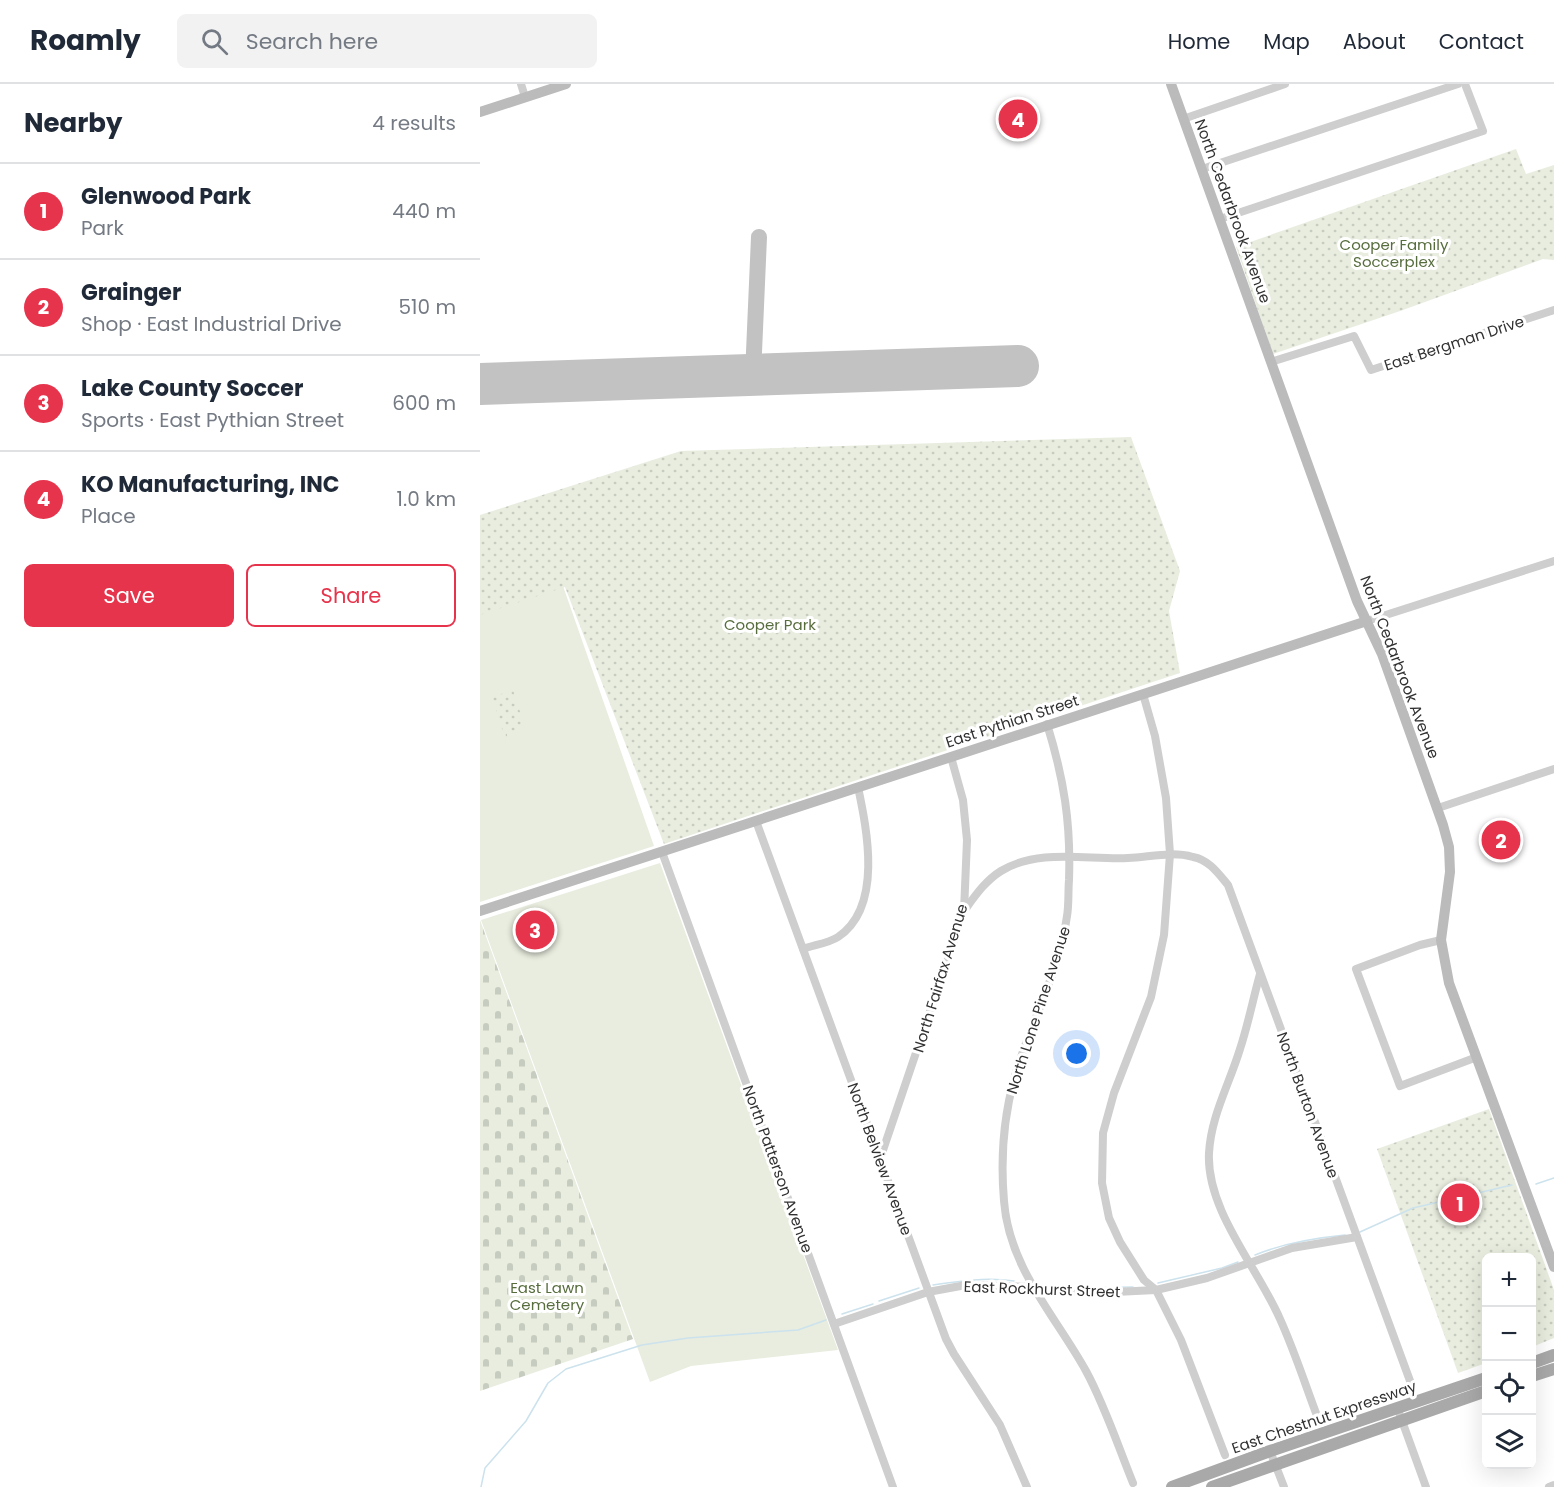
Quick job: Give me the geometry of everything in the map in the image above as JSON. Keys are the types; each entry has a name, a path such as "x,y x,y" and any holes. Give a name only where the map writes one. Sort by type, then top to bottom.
{"main road":[{"path":"1536,1362 1554,1355"},
{"path":"1536,1375 1554,1369"},
{"name":"East Chestnut Expressway","path":"1172,1487 1270,1451 1482,1379"},
{"name":"East Chestnut Expressway","path":"1212,1487 1482,1393"}],"street":[{"path":"521,84 525,97"},
{"path":"480,112 566,84"},
{"name":"North Cedarbrook Avenue","path":"1171,84 1357,601 1382,654 1447,835 1450,872 1441,940 1449,983 1554,1267"},
{"path":"1183,119 1285,84"},
{"path":"1202,170 1458,84"},
{"path":"1220,219 1483,131 1465,84"},
{"name":"East Bergman Drive","path":"1271,362 1354,336 1371,370 1554,310"},
{"name":"East Pythian Street","path":"480,911 1047,724 1554,561"},
{"path":"1143,694 1155,736 1166,798 1170,854 1164,935 1150,997 1114,1093 1103,1133 1102,1183 1108,1218 1144,1280 1155,1290 1181,1340 1225,1455"},
{"name":"North Lone Pine Avenue","path":"1047,724 1058,760 1068,809 1070,857 1067,916 1056,963 1019,1063 1007,1108 1002,1157 1004,1204 1015,1251 1032,1287 1085,1370 1133,1483"},
{"name":"North Fairfax Avenue","path":"880,1159 964,911 968,840 963,800 951,757"},
{"path":"1438,808 1554,769"},
{"path":"803,949 838,937 852,922 865,900 868,843 858,788"},
{"name":"North Belview Avenue","path":"756,821 950,1347 1000,1425 1027,1487"},
{"name":"North Patterson Avenue","path":"662,852 893,1487"},
{"name":"North Burton Avenue","path":"964,911 981,887 1002,870 1034,859 1126,858 1170,854 1194,857 1213,866 1228,885 1413,1389"},
{"path":"967,885 981,887"},
{"path":"1441,940 1420,945 1356,969 1400,1086 1477,1058"},
{"path":"1260,974 1240,1050 1212,1125 1209,1156 1215,1198 1280,1318 1319,1421"},
{"path":"1254,999 1268,997"},
{"name":"East Rockhurst Street","path":"834,1324 928,1292 966,1285 1032,1287 1095,1293 1155,1290 1207,1278 1292,1248 1356,1237"},
{"path":"1398,1407 1426,1487"},
{"path":"1270,1451 1284,1487"},
{"path":"1550,1487 1554,1485"}],"green space":[{"name":"Cooper Family Soccerplex","path":"1516,149 1526,174 1554,165 1554,260 1543,259 1273,354 1236,247"},
{"name":"Cooper Park","path":"1131,437 1180,571 1169,611 1180,673 664,844 565,587 480,615 480,515 681,451"},
{"path":"563,586 654,846 480,902 480,614"},
{"path":"513,690 525,727 507,733 507,737 503,737 492,697"},
{"path":"660,863 838,1350 691,1366 650,1382 481,920"},
{"name":"East Lawn Cemetery","path":"480,920 633,1339 480,1391"},
{"path":"1489,1109 1554,1290 1554,1338 1536,1345 1536,1253 1482,1253 1482,1364 1458,1373 1377,1149"}],"waterway":[{"path":"1536,1184 1554,1178"},
{"path":"1360,1232 1413,1208 1512,1185"},
{"path":"1255,1255 1299,1242 1345,1235"},
{"path":"1158,1283 1238,1262"},
{"path":"933,1285 983,1279 1014,1281"},
{"path":"1079,1288 1133,1287"},
{"path":"879,1301 919,1288"},
{"path":"842,1314 873,1304"},
{"path":"481,1487 485,1468 526,1421 548,1383 566,1369 642,1345 688,1338 798,1330 826,1320"}],"taxiway":[{"path":"753,375 759,237"}],"runway":[{"path":"480,384 1018,366"}],"place":[{"name":"KO Manufacturing, INC","path":"1018,119"},
{"name":"Grainger","path":"1501,840"},
{"name":"Lake County Soccer","path":"535,930"},
{"name":"Glenwood Park","path":"1460,1203"}]}
